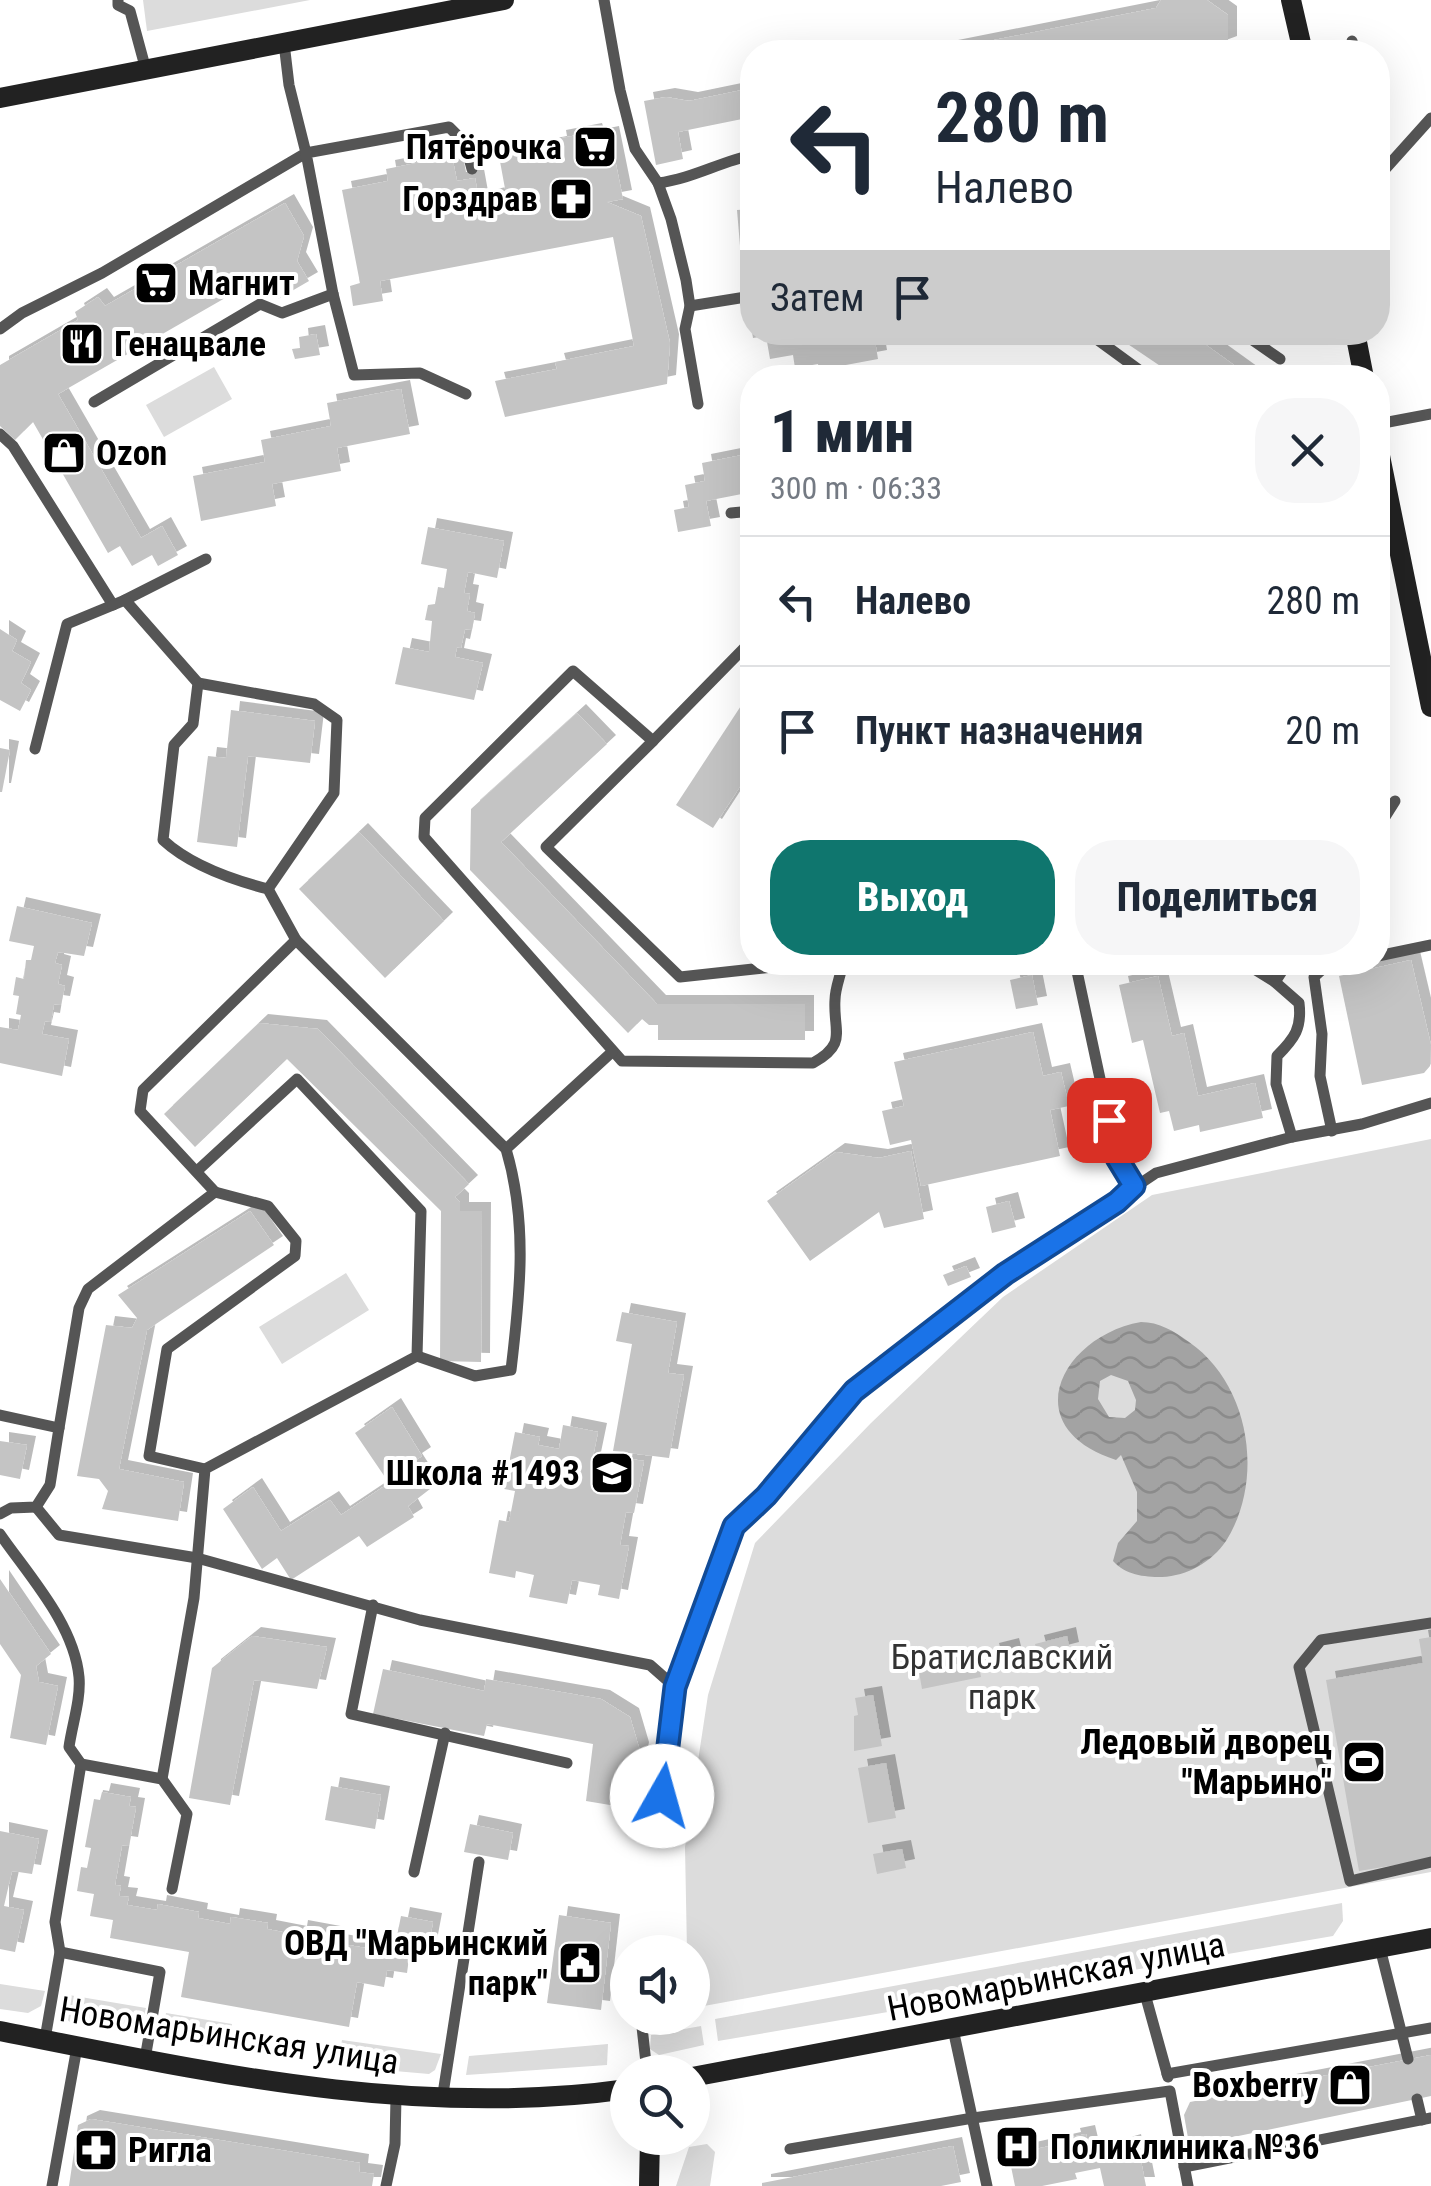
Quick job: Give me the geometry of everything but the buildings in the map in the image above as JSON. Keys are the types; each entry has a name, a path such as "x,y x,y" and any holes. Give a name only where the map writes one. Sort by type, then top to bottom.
{"street":[{"path":"0,98 504,0"},
{"path":"1292,0 1300,40"},
{"path":"1390,556 1431,704"},
{"name":"Новомарьинская улица","path":"710,2074 1431,1938"},
{"name":"Новомарьинская улица","path":"0,2031 232,2077 396,2097 526,2100 610,2091"},
{"path":"649,2186 650,2155"}],"lane":[{"path":"118,0 118,5 130,11 146,70"},
{"path":"604,0 620,90 636,149 658,182 672,220 690,306 685,328 698,404"},
{"path":"284,43 332,294 354,375 420,373 466,394"},
{"path":"1390,162 1431,118"},
{"path":"0,330 306,154 449,127 464,143 472,169"},
{"path":"658,182 678,180 740,157"},
{"path":"94,402 260,304 282,312 332,294"},
{"path":"690,306 740,298"},
{"path":"1106,345 1132,365"},
{"path":"1260,345 1280,359"},
{"path":"1390,422 1431,414"},
{"path":"0,434 13,446 119,603 198,683 314,704 338,720 334,793 268,889"},
{"path":"731,514 740,513"},
{"path":"34,749 67,624 119,603 206,558"},
{"path":"740,652 546,847 680,978 740,971"},
{"path":"653,741 573,671 425,818 424,837 622,1062 813,1064 828,1055 840,1032 835,1000 840,975"},
{"path":"198,683 193,724 174,745 163,840 174,851 240,882 268,889 296,940 506,1149 515,1180 522,1272 511,1370 475,1376 417,1356 205,1468 149,1456 167,1348 295,1256 296,1241 268,1206 215,1192 140,1111 143,1090 296,940"},
{"path":"1390,810 1395,802"},
{"path":"1390,953 1431,944"},
{"path":"1078,975 1117,1158 1134,1186"},
{"path":"1264,975 1300,1003 1302,1024 1294,1040 1278,1056 1276,1070 1276,1084 1292,1137"},
{"path":"1275,982 1280,975"},
{"path":"1316,975 1322,1034 1320,1076 1332,1131"},
{"path":"506,1149 612,1052"},
{"path":"197,1171 297,1079 421,1212 417,1356"},
{"path":"657,1833 675,1687 734,1526 766,1496 854,1391 1005,1274 1156,1173 1431,1103"},
{"path":"36,1507 50,1485 79,1308 88,1289 215,1192"},
{"path":"0,1416 59,1428"},
{"path":"162,1779 194,1598 205,1468"},
{"path":"36,1507 59,1535 197,1558 420,1620 650,1665 675,1687"},
{"path":"0,1514 12,1508 36,1507"},
{"path":"0,1534 58,1619 75,1661 79,1680 69,1747 81,1764 162,1779 187,1814 172,1889"},
{"path":"372,1605 351,1714 567,1763"},
{"path":"1431,1624 1321,1640 1300,1667 1350,1880 1431,1862"},
{"path":"414,1872 445,1733"},
{"path":"45,2039 60,1952 55,1922 81,1764"},
{"path":"442,2100 480,1862"},
{"path":"1380,1948 1408,2059"},
{"path":"60,1952 160,1972 145,2059"},
{"path":"1146,1994 1167,2074 1188,2186"},
{"path":"1167,2074 1431,2028"},
{"path":"953,2029 986,2186"},
{"path":"52,2186 76,2047"},
{"path":"790,2148 1170,2091"},
{"path":"386,2186 395,2144 396,2097"},
{"path":"1184,2167 1427,2119 1418,2098"}],"green space":[{"path":"143,0 310,0 147,31"},
{"path":"214,367 232,399 164,437 146,405"},
{"name":"Братиславский парк","path":"1431,1139 1431,1872 710,2005 710,1935 687,1935 685,1847 708,1695 755,1543 871,1423 1003,1297 1152,1195"},
{"path":"346,1273 369,1310 282,1364 259,1327"},
{"path":"1342,1903 1343,1921 1333,1936 718,2041 715,2019"},
{"path":"0,1984 45,1991 41,2006 28,2013 0,2009"},
{"path":"63,1994 146,2008 140,2030 136,2034 70,2022 61,2015"},
{"path":"166,2013 232,2024 228,2051 169,2039 163,2031"},
{"path":"651,2035 702,2035 704,2045 659,2055 650,2049"},
{"path":"342,2040 441,2054 435,2070 429,2074 337,2066"},
{"path":"608,2044 607,2065 466,2075 469,2056"},
{"path":"710,2147 715,2152 710,2186 676,2186 686,2155 710,2155"}],"water":[{"path":"1148,1322 1178,1334 1210,1360 1238,1407 1248,1462 1238,1516 1214,1555 1181,1574 1142,1576 1113,1561 1118,1543 1137,1521 1137,1492 1121,1455 1116,1460 1085,1445 1066,1426 1058,1406 1061,1384 1071,1363 1089,1345 1113,1331","holes":["1111,1375 1128,1381 1136,1400 1135,1410 1125,1418 1109,1417 1098,1399 1100,1381"]}],"place":[{"name":"Пятёрочка","path":"595,147"},
{"name":"Горздрав","path":"571,199"},
{"name":"Магнит","path":"156,283"},
{"name":"Генацвале","path":"82,344"},
{"name":"Ozon","path":"64,453"},
{"name":"Школа #1493","path":"612,1473"},
{"name":"Ледовый дворец \"Марьино\"","path":"1364,1762"},
{"name":"ОВД \"Марьинский парк\"","path":"580,1963"},
{"name":"Boxberry","path":"1350,2085"},
{"name":"Поликлиника №36","path":"1017,2147"},
{"name":"Ригла","path":"96,2150"}],"route":[{"path":"662,1796 675,1687 734,1526 766,1496 854,1391 1005,1274 1117,1202 1134,1186 1117,1158 1109,1120"}]}
